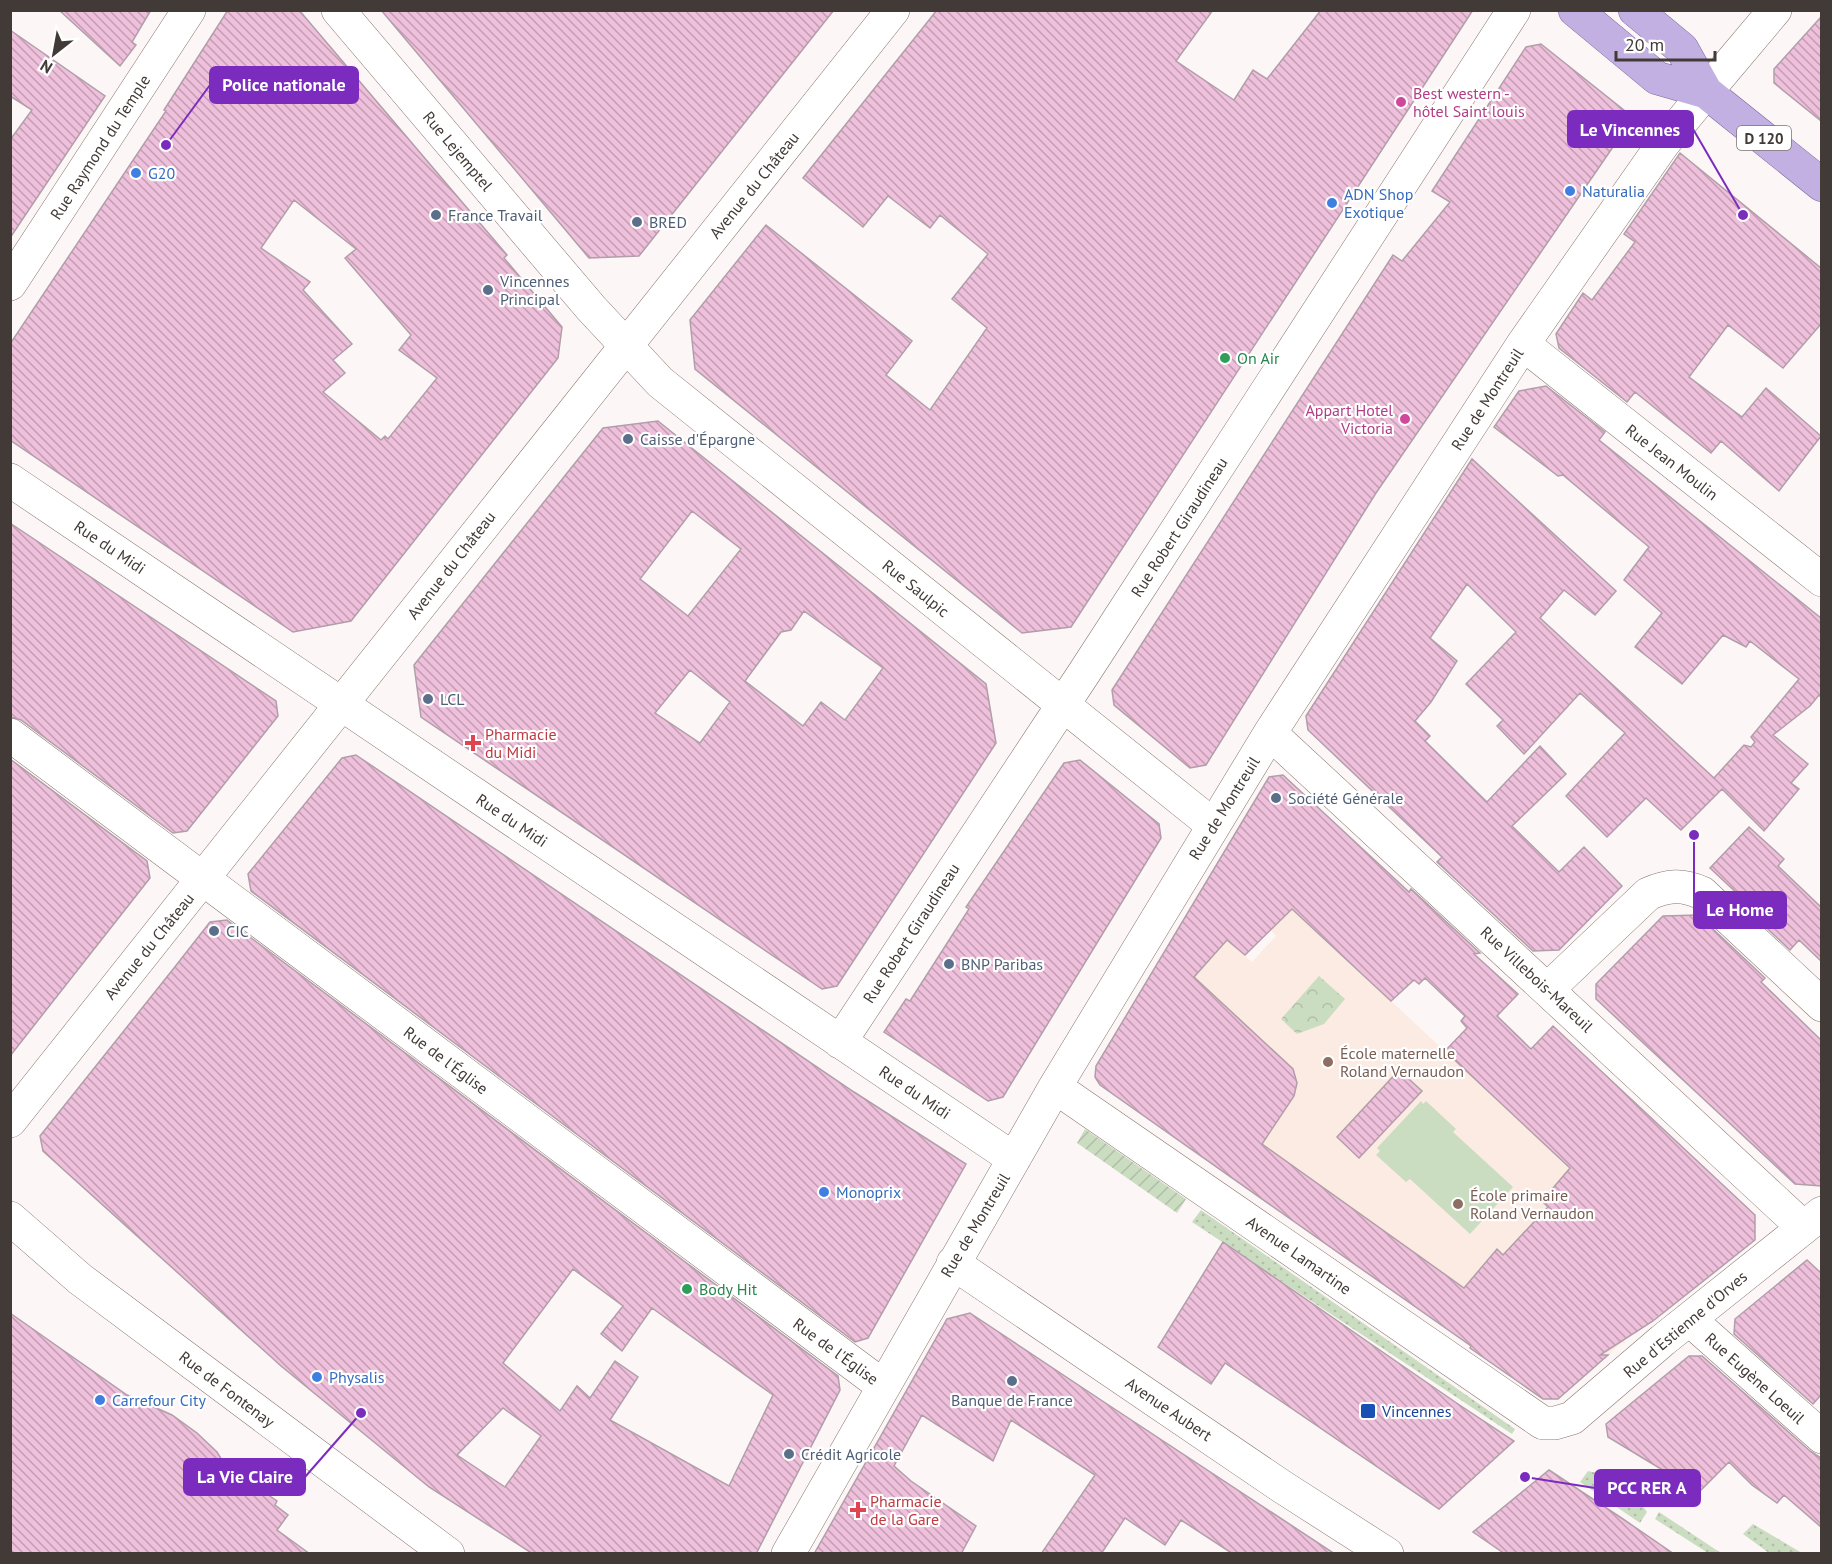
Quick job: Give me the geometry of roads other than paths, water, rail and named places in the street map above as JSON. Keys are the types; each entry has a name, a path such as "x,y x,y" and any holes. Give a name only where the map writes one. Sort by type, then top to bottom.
{"main road":[{"name":"D 120","path":"1575,10 1657,78 1706,92"},
{"name":"D 120","path":"1635,10 1682,49 1706,92 1821,184"}],"street":[{"name":"Rue Raymond du Temple","path":"10,284 189,10"},
{"name":"Rue Lejemptel","path":"338,10 625,346"},
{"name":"Avenue du Château","path":"10,1121 893,10"},
{"name":"Rue Robert Giraudineau","path":"840,1042 1514,10"},
{"name":"Rue de Montreuil","path":"788,1554 1055,1087 1270,733 1523,345 1663,144 1775,10"},
{"name":"Rue Jean Moulin","path":"1523,345 1821,580"},
{"name":"Rue Saulpic","path":"625,346 660,382 1213,825"},
{"name":"Rue du Midi","path":"10,480 1014,1160"},
{"name":"Rue Villebois-Mareuil","path":"1270,733 1548,989 1812,1220"},
{"name":"Rue de l'Église","path":"10,735 883,1386"},
{"path":"1548,989 1648,894 1664,886 1687,886 1702,893 1821,1005"},
{"name":"Avenue Lamartine","path":"1055,1087 1543,1423"},
{"name":"Rue de Fontenay","path":"10,1218 80,1279 448,1554"},
{"name":"Rue d'Estienne d'Orves","path":"1543,1423 1555,1423 1572,1418 1689,1319 1812,1220"},
{"name":"Avenue Aubert","path":"953,1263 1387,1554"},
{"name":"Rue Eugène Loeuil","path":"1689,1319 1821,1437"}],"place":[{"name":"Best western - hôtel Saint louis","path":"1401,102"},
{"name":"Police nationale","path":"166,145"},
{"name":"G20","path":"136,173"},
{"name":"Naturalia","path":"1570,191"},
{"name":"ADN Shop Exotique","path":"1332,203"},
{"name":"France Travail","path":"436,215"},
{"name":"Le Vincennes","path":"1743,215"},
{"name":"BRED","path":"637,222"},
{"name":"Vincennes Principal","path":"488,290"},
{"name":"On Air","path":"1225,358"},
{"name":"Appart Hotel Victoria","path":"1405,419"},
{"name":"Caisse d'Épargne","path":"628,439"},
{"name":"LCL","path":"428,699"},
{"name":"Pharmacie du Midi","path":"473,743"},
{"name":"Société Générale","path":"1276,798"},
{"name":"Le Home","path":"1694,835"},
{"name":"CIC","path":"214,931"},
{"name":"BNP Paribas","path":"949,964"},
{"name":"École maternelle Roland Vernaudon","path":"1328,1062"},
{"name":"Monoprix","path":"824,1192"},
{"name":"École primaire Roland Vernaudon","path":"1458,1204"},
{"name":"Body Hit","path":"687,1289"},
{"name":"Physalis","path":"317,1377"},
{"name":"Banque de France","path":"1012,1381"},
{"name":"Carrefour City","path":"100,1400"},
{"name":"Vincennes","path":"1368,1411"},
{"name":"La Vie Claire","path":"361,1413"},
{"name":"Crédit Agricole","path":"789,1454"},
{"name":"PCC RER A","path":"1525,1477"},
{"name":"Pharmacie de la Gare","path":"858,1510"}]}
